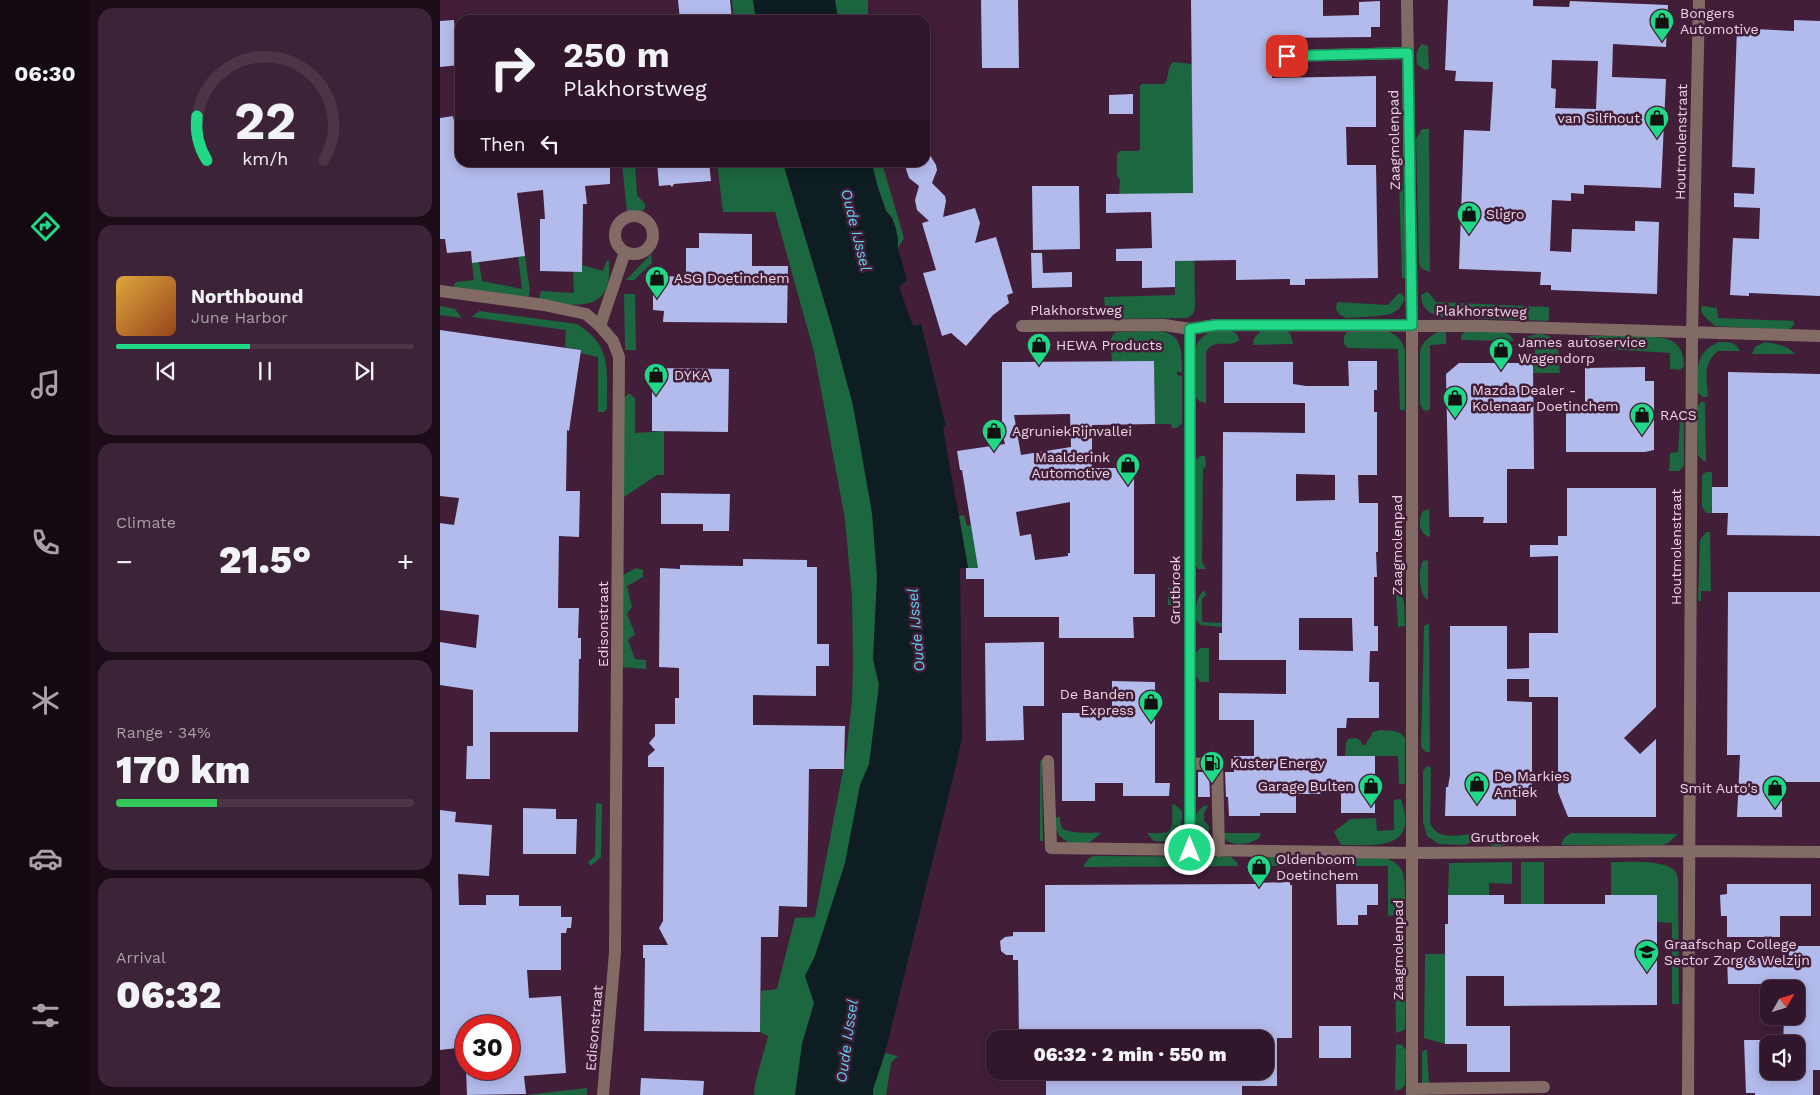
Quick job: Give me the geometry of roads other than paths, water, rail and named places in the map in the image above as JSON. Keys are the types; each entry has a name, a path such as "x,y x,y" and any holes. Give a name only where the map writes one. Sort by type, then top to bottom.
{"street":[{"name":"Zaagmolenpad","path":"1407,0 1412,325 1412,1092 1544,1087"},
{"name":"Houtmolenstraat","path":"1688,1095 1692,333 1699,0"},
{"path":"1287,56 1408,53"},
{"path":"600,326 625,252"},
{"name":"Edisonstraat","path":"440,291 544,305 586,314 613,341 619,356 615,952 603,1095"},
{"name":"Plakhorstweg","path":"1022,326 1164,325 1190,329 1216,325 1412,325 1820,336"},
{"name":"Grutbroek","path":"1190,329 1190,850"},
{"name":"Grutbroek","path":"1048,761 1050,848 1413,853 1820,852"},
{"path":"1190,764 1217,763 1219,851"}],"water":[{"path":"753,0 835,0 837,15 755,15"},
{"name":"Oude IJssel","path":"784,167 873,167 886,211 892,218 896,229 897,245 907,280 899,287 913,326 921,324 946,426 943,428 968,568 960,568 962,736 885,1053 873,1089 873,1095 795,1095 802,1044 814,1003 805,976 815,956 845,863 860,785 869,764 879,685 873,659 877,577 872,513 853,405"}],"place":[{"name":"Bongers Automotive","path":"1662,42"},
{"name":"van Silfhout","path":"1657,139"},
{"name":"Sligro","path":"1469,235"},
{"name":"ASG Doetinchem","path":"657,299"},
{"name":"HEWA Products","path":"1039,366"},
{"name":"James autoservice Wagendorp","path":"1501,371"},
{"name":"DYKA","path":"656,396"},
{"name":"Mazda Dealer - Kolenaar Doetinchem","path":"1455,419"},
{"name":"RACS","path":"1642,436"},
{"name":"AgruniekRijnvallei","path":"994,452"},
{"name":"Maalderink Automotive","path":"1128,486"},
{"name":"De Banden Express","path":"1151,723"},
{"name":"Kuster Energy","path":"1212,784"},
{"name":"De Markies Antiek","path":"1477,805"},
{"name":"Garage Bulten","path":"1371,807"},
{"name":"Smit Auto's","path":"1775,809"},
{"name":"Oldenboom Doetinchem","path":"1259,888"},
{"name":"Graafschap College Sector Zorg & Welzijn","path":"1647,973"}]}
